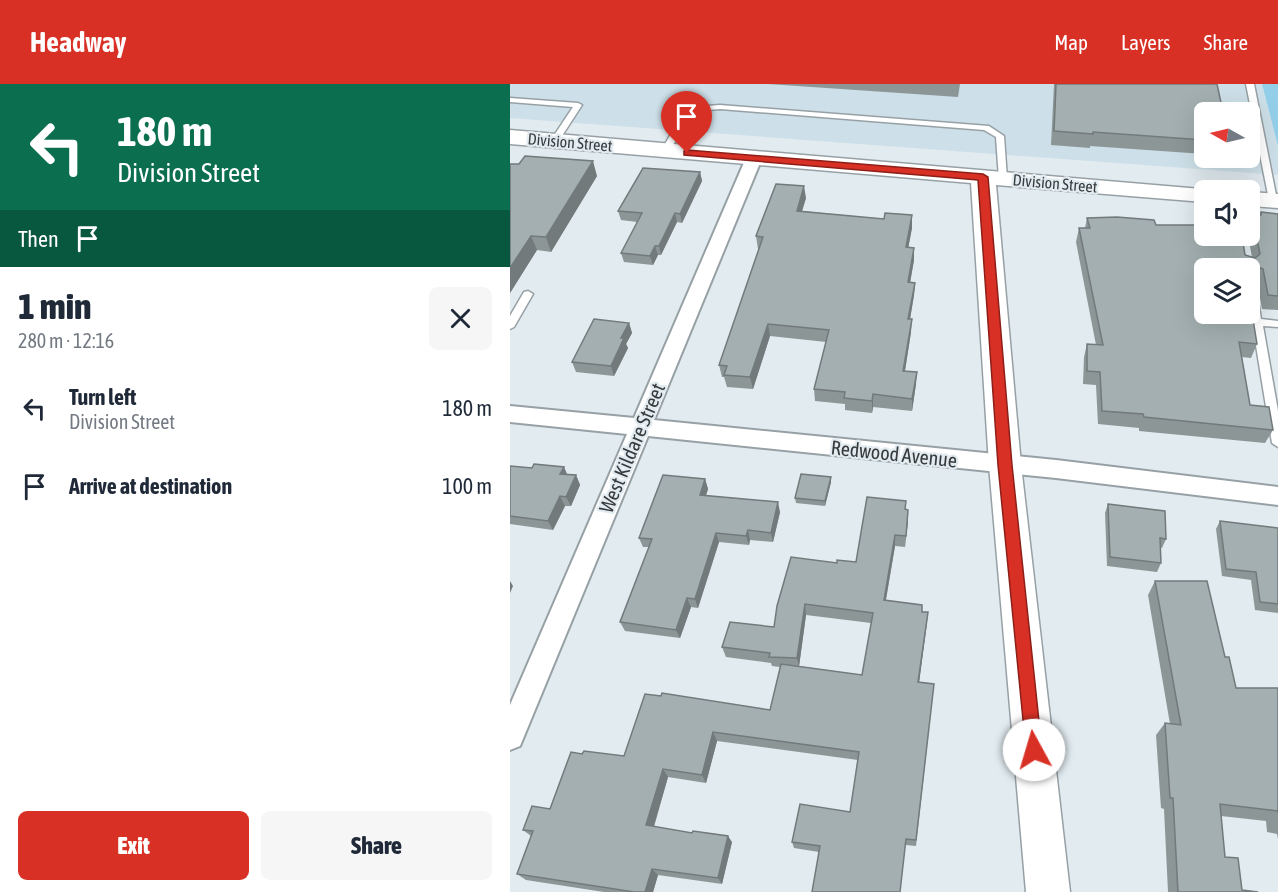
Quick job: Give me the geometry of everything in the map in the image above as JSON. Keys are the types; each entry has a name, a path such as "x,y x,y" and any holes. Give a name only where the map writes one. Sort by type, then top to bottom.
{"main road":[{"name":"Division Street","path":"510,137 1194,194"},
{"path":"993,178 1005,465 1048,892"}],"street":[{"name":"West Kildare Street","path":"510,737 754,158"},
{"name":"Redwood Avenue","path":"510,414 1005,465 1278,496"}],"lane":[{"path":"1250,84 1267,200"},
{"path":"510,100 578,105 555,140"},
{"path":"665,151 695,109 732,108 986,128 1000,136 993,178"},
{"path":"510,325 528,294"},
{"path":"1260,322 1278,324"},
{"path":"1257,324 1278,443"}],"shaded area":[{"path":"510,84 1262,84 1278,146 1278,175 510,118"},
{"path":"1262,84 1278,84 1278,146"}],"building":[{"path":"1056,84 1217,84 1221,102 1194,102 1194,139 1054,131"},
{"path":"525,156 593,161 546,237 531,236 510,268 510,164 519,164"},
{"path":"643,168 700,172 680,214 675,213 659,246 655,246 650,256 621,253 642,213 618,211"},
{"path":"776,184 804,186 797,211 884,219 885,213 912,215 906,247 914,248 908,282 915,283 908,319 912,319 903,371 917,372 912,399 873,394 872,401 844,398 845,392 814,389 829,330 768,324 750,377 724,375 727,366 719,365 763,237 756,236"},
{"path":"1261,212 1278,214 1278,296 1268,295 1263,269 1260,268 1260,258 1255,258 1260,254 1258,246"},
{"path":"1117,217 1154,220 1156,225 1194,225 1194,246 1244,246 1245,255 1255,258 1194,258 1194,324 1254,324 1257,344 1239,342 1250,405 1269,407 1273,430 1102,411 1100,372 1087,371 1087,344 1103,345 1079,228 1090,228 1087,218"},
{"path":"594,319 629,323 611,366 572,362"},
{"path":"534,464 564,467 560,474 576,475 566,497 560,496 548,521 510,516 510,466 532,468"},
{"path":"801,474 831,477 825,501 795,498"},
{"path":"663,475 705,479 700,495 778,502 771,533 748,530 746,536 716,533 695,599 687,598 676,630 620,622 652,539 639,538"},
{"path":"867,497 906,501 905,509 908,510 906,536 895,535 884,600 922,605 922,612 928,612 918,682 934,684 916,840 906,839 900,892 812,892 820,846 792,842 800,804 850,812 859,752 713,732 702,775 663,769 646,825 692,833 693,831 728,836 718,878 652,869 645,892 634,892 517,874 533,831 523,830 532,806 550,809 571,752 582,754 584,751 624,756 645,694 661,696 662,693 770,710 781,664 862,675 873,613 805,604 797,658 769,657 770,653 722,647 730,622 774,627 777,606 791,557 837,563 837,560 856,562"},
{"path":"1108,504 1165,511 1166,539 1160,538 1161,563 1110,557"},
{"path":"1220,521 1278,528 1278,604 1260,602 1256,572 1226,569"},
{"path":"1155,581 1207,581 1225,657 1229,657 1236,688 1278,688 1278,811 1220,804 1225,857 1238,858 1242,890 1258,892 1178,892 1173,798 1170,798 1165,723 1181,725"}],"route":[{"path":"687,153 983,177 1005,465 1034,750"}]}
